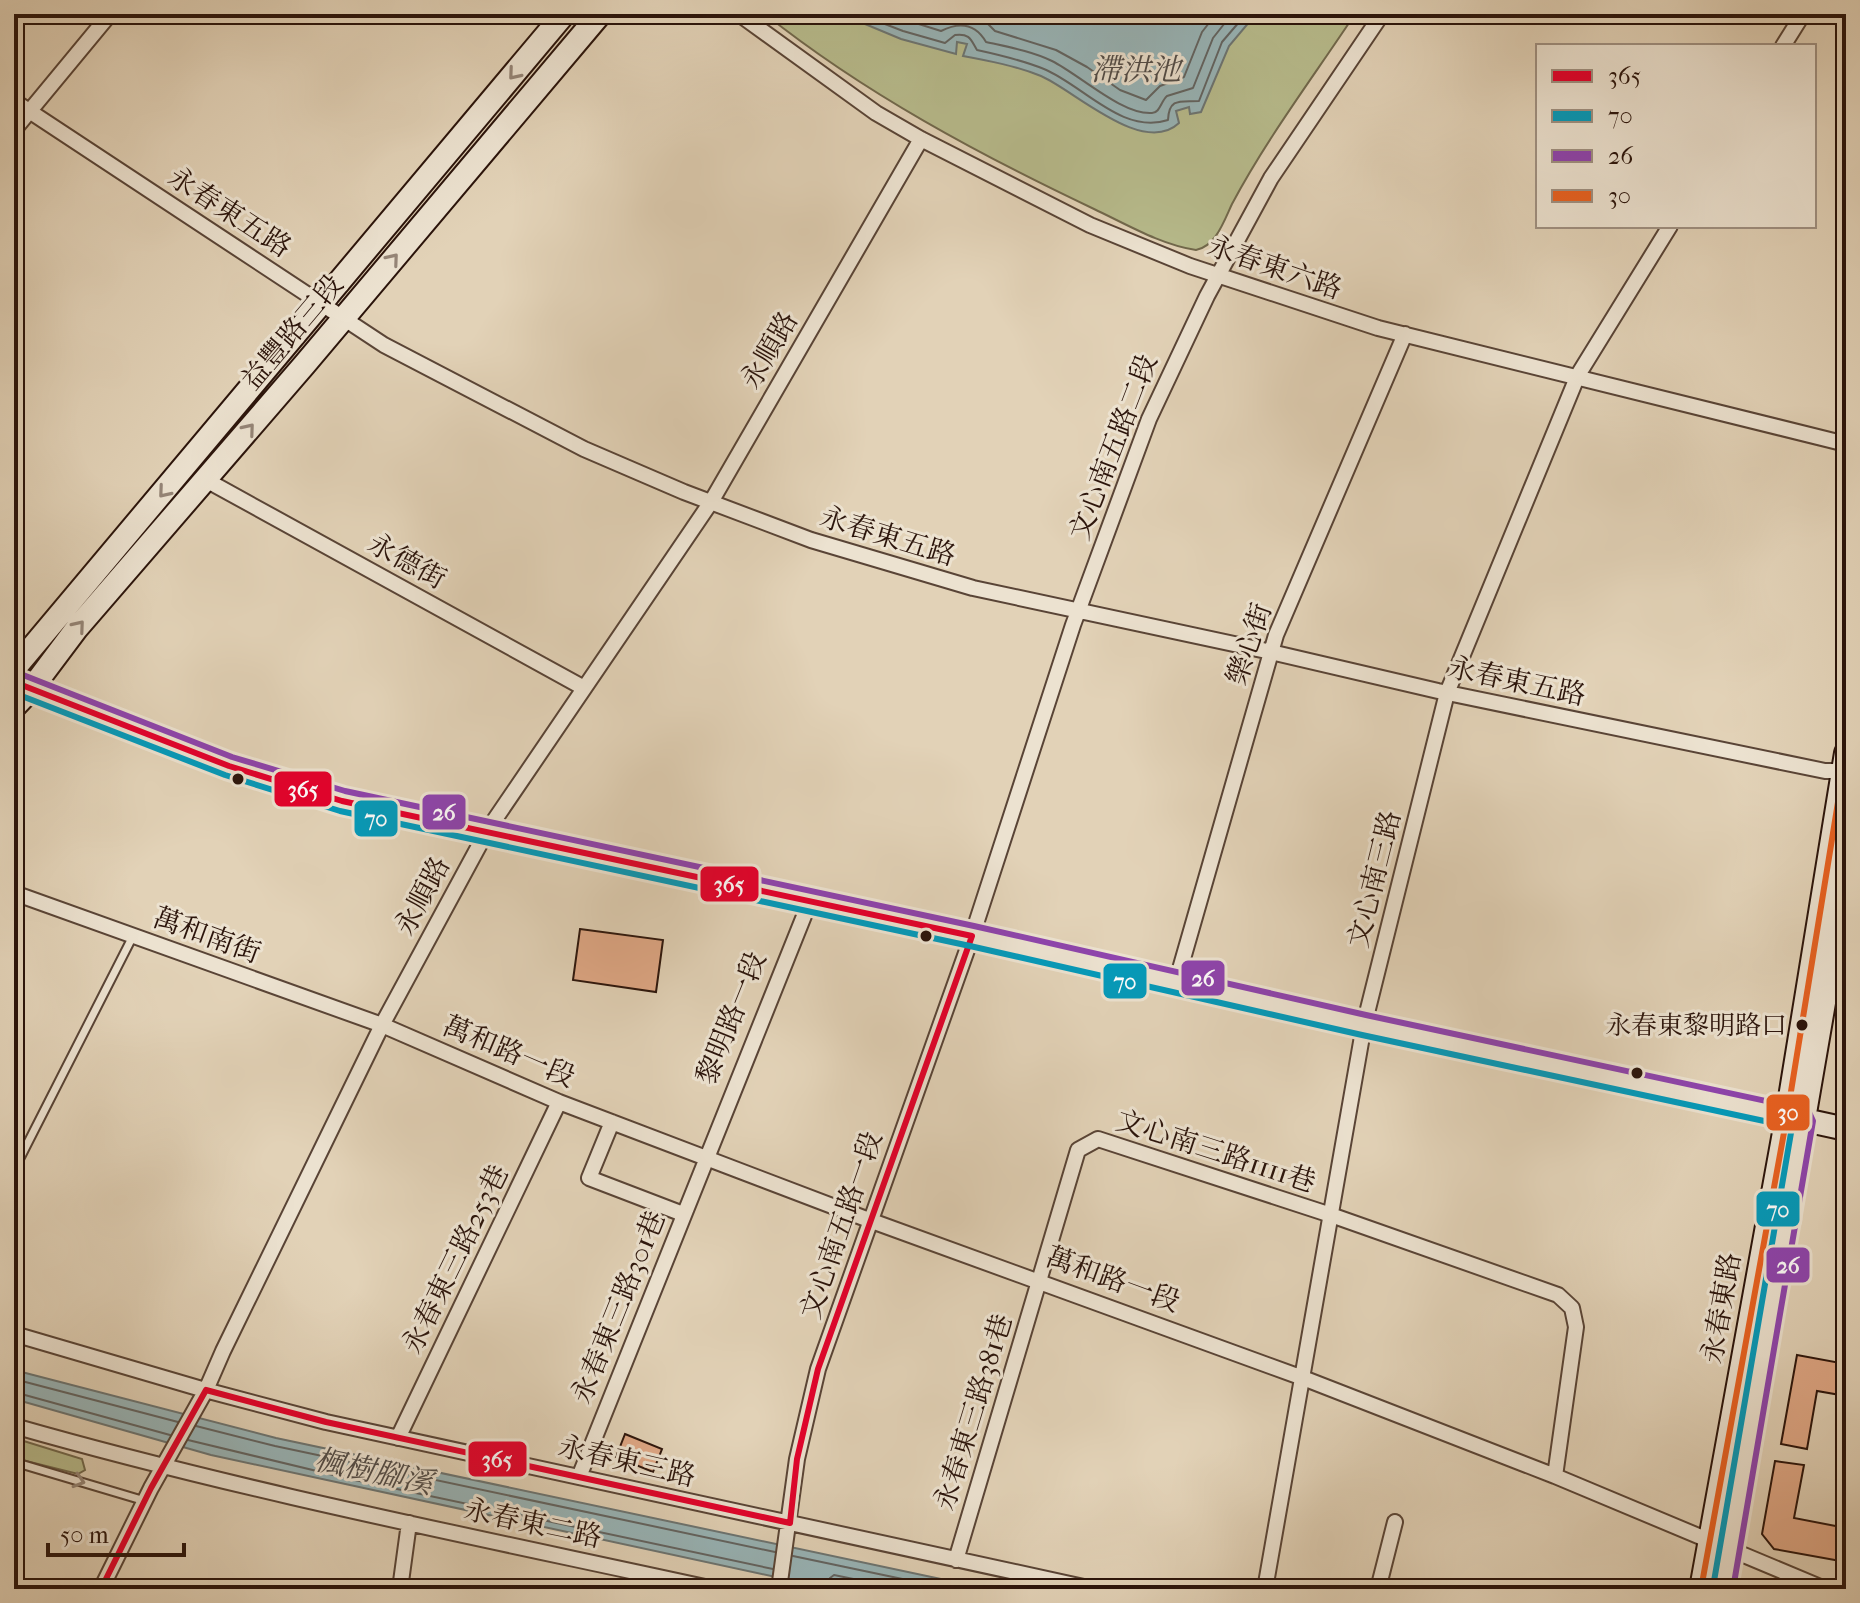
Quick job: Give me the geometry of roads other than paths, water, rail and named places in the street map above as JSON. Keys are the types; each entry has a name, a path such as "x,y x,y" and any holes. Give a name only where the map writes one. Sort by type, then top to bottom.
{"street":[{"path":"14,130 110,14"},
{"name":"益豐路三段","path":"14,669 564,14"},
{"name":"益豐路三段","path":"14,707 23,685 206,480 600,14"},
{"name":"永春東六路","path":"739,14 876,113 921,139 1090,225 1217,275 1378,328 1578,375 1846,444"},
{"name":"文心南五路二段","path":"972,936 1079,611 1149,419 1177,355 1271,178 1382,14"},
{"path":"1784,44 1803,14"},
{"name":"永春東五路","path":"14,101 384,345 584,449 811,540 973,588 1447,693 1825,771 1845,765"},
{"name":"永順路","path":"101,1589 163,1466 206,1390 382,1025 487,831 711,502 921,139"},
{"name":"文心南三路","path":"1265,1589 1364,1025 1447,693 1578,375 1669,228"},
{"name":"樂心街","path":"1176,983 1271,652 1405,334"},
{"name":"永德街","path":"206,480 584,688"},
{"path":"23,685 229,766 342,801 1846,1129"},
{"name":"永春東路","path":"1723,1589 1721,1546 1795,1118 1845,765"},
{"name":"永春東路","path":"1795,1118 1841,930 1846,875"},
{"name":"萬和南街","path":"14,893 382,1025"},
{"name":"黎明路一段","path":"707,1157 810,901"},
{"name":"文心南五路一段","path":"779,1589 797,1459 818,1369 972,936"},
{"name":"萬和路一段","path":"382,1025 559,1102 869,1220 1303,1378 1555,1476 1721,1546 1801,1585 1825,1589"},
{"name":"永春東三路253巷","path":"398,1438 559,1102"},
{"path":"612,1122 589,1178 683,1214"},
{"name":"文心南三路1111巷","path":"1039,1280 1078,1150 1098,1139 1331,1215 1558,1295 1572,1308 1576,1327 1555,1476"},
{"name":"永春東三路301巷","path":"579,1477 707,1157"},
{"name":"永春東三路381巷","path":"956,1560 1039,1280"},
{"name":"永春東三路","path":"14,1334 326,1422 1093,1589"},
{"name":"永春東二路","path":"14,1426 163,1466 714,1589"},
{"path":"1378,1589 1395,1522"},
{"path":"400,1589 409,1523"},
{"name":"永春東路","path":"1701,1589 1721,1546"}],"lane":[{"path":"14,1170 133,936"},
{"path":"14,1462 145,1501"}],"water":[{"name":"滯洪池","path":"841,14 1256,14 1229,46 1201,112 1190,114 1189,107 1176,111 1179,123 1164,131 1147,132 1109,118 1041,76 963,56 967,44 957,42 956,54 901,39"},
{"name":"楓樹腳溪","path":"14,1370 276,1438 988,1589 831,1589 211,1455 14,1399"}],"place":[{"name":"永春東黎明路口","path":"1802,1025"}]}
